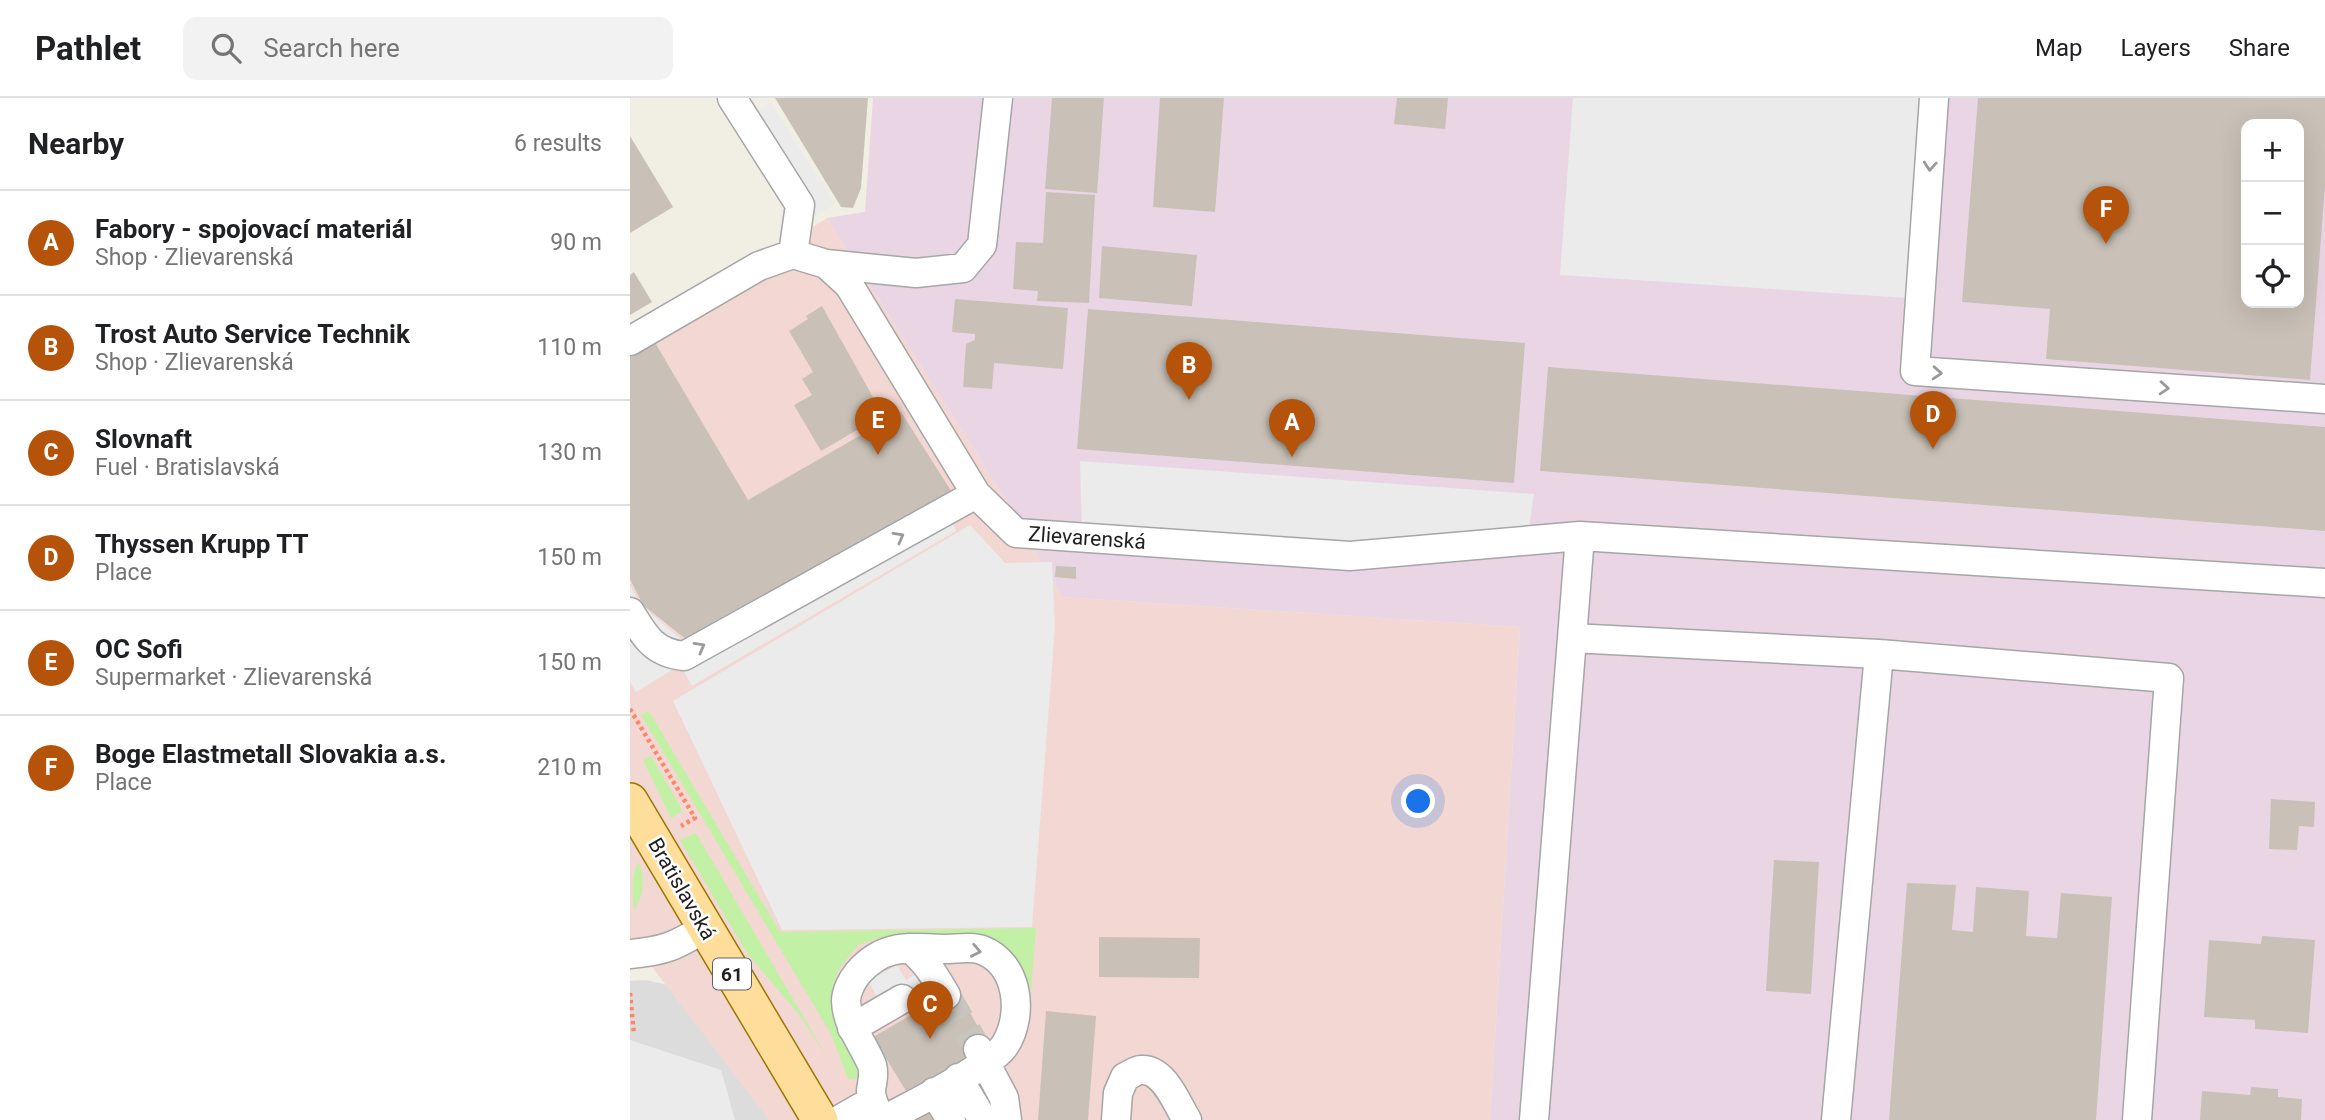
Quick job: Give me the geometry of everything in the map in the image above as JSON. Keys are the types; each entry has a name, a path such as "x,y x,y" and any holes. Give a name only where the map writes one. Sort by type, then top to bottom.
{"main road":[{"name":"Bratislavská","path":"630,801 820,1120"}],"street":[{"path":"630,341 759,266 793,254 800,205 732,98"},
{"path":"826,264 916,273 963,268 982,245 998,98"},
{"path":"1934,98 1915,372 2325,399"},
{"name":"Zlievarenská","path":"793,254 826,264 849,285 976,494 1016,533 1350,556 1580,536 2325,583"},
{"path":"630,612 657,649 668,655 684,656 976,494"},
{"path":"1534,1120 1580,536"},
{"path":"1572,638 1879,654 2169,678 2137,1120"},
{"path":"1836,1120 1879,654"},
{"path":"630,954 656,952 674,947 705,928"},
{"path":"909,948 928,965 946,995"},
{"path":"839,1120 892,1114 946,1085 980,1055 1005,1047 1014,1027 1017,1005 1014,986 1006,968 996,958 981,949 887,950 870,959 853,979 845,999 852,1028 872,1065 874,1077 871,1090 892,1114"},
{"path":"852,1028 902,999"},
{"path":"980,1055 1004,1098 1007,1120"},
{"path":"1116,1120 1118,1093 1125,1077 1140,1070 1153,1072 1163,1081 1187,1120"},
{"path":"946,1085 951,1120"},
{"path":"946,1085 983,1120"}],"path":[{"path":"630,709 695,818 676,829"},
{"path":"630,993 634,1034"}],"shaded area":[{"path":"873,98 2325,98 2325,1120 1490,1120 1520,627 1062,597 1006,500 827,218 865,212"},
{"path":"1573,98 1939,98 1923,299 1560,275"},
{"path":"771,102 835,204 798,228 734,126"},
{"path":"827,218 1006,500 1062,597 1520,627 1490,1120 769,1120 630,938 630,343"},
{"path":"1080,461 1534,494 1529,528 1376,545 1082,530"},
{"path":"946,506 956,531 692,686 680,665 636,692 630,682 630,585 640,604 689,646"},
{"path":"970,525 1005,563 1052,562 1055,627 1032,927 782,930 673,701"},
{"path":"897,965 906,980 923,970 934,988 888,1015 868,981"},
{"path":"646,980 676,987 797,1120 630,1120 630,981"},
{"path":"630,1040 721,1070 735,1120 630,1120"}],"green space":[{"path":"649,711 780,932 1036,928 1030,1002 1021,969 1011,954 993,942 977,937 879,938 858,945 838,970 833,988 838,1028 860,1073 858,1078 848,1079 831,1034 641,715"},
{"path":"651,756 683,811 671,818 643,760"},
{"path":"696,833 831,1064 801,1017 747,953 680,840"},
{"path":"639,862 642,887 634,911 633,879"}],"building":[{"path":"775,98 868,98 861,188 853,208 841,207"},
{"path":"1052,98 1104,98 1097,193 1045,189"},
{"path":"1160,98 1224,98 1215,212 1153,207"},
{"path":"1397,98 1448,98 1445,129 1394,124"},
{"path":"1978,98 2325,98 2325,186 2310,380 2046,359 2050,309 1962,302"},
{"path":"630,136 673,207 630,233"},
{"path":"1046,192 1095,195 1089,303 1037,301 1038,291 1013,289 1016,242 1043,243"},
{"path":"1102,246 1197,255 1192,306 1099,298"},
{"path":"634,272 652,302 630,315 630,275"},
{"path":"955,299 1068,308 1063,369 994,363 992,389 963,387 966,344 975,340 975,334 952,332"},
{"path":"822,306 883,415 821,451 794,405 812,395 802,379 813,372 789,331"},
{"path":"1088,309 1525,343 1514,483 1077,449"},
{"path":"654,341 748,500 901,412 955,497 687,640 643,605 630,579 630,356"},
{"path":"1548,367 2325,427 2325,531 1540,471"},
{"path":"1056,566 1076,567 1076,579 1055,577"},
{"path":"2271,799 2315,802 2314,827 2299,826 2297,850 2269,849"},
{"path":"1774,860 1819,862 1811,994 1766,991"},
{"path":"1907,883 1956,885 1952,930 1973,932 1976,887 2029,891 2026,936 2057,938 2061,893 2112,897 2096,1120 1889,1120"},
{"path":"2262,936 2315,940 2308,1033 2255,1029 2255,1020 2204,1017 2209,940 2261,944"},
{"path":"1099,937 1200,938 1199,978 1099,977"},
{"path":"956,989 986,1040 1008,1107 986,1120 888,1120 914,1104 873,1037"},
{"path":"1046,1011 1096,1016 1088,1120 1038,1120"},
{"path":"2251,1087 2278,1089 2278,1097 2302,1099 2301,1120 2200,1120 2202,1091 2250,1095"}],"tunnel":[{"path":"946,995 976,1046"}],"place":[{"name":"Boge Elastmetall Slovakia a.s.","path":"2106,244"},
{"name":"Trost Auto Service Technik","path":"1189,400"},
{"name":"Thyssen Krupp TT","path":"1933,449"},
{"name":"OC Sofi","path":"878,455"},
{"name":"Fabory - spojovací materiál","path":"1292,457"},
{"name":"Slovnaft","path":"930,1039"}]}
